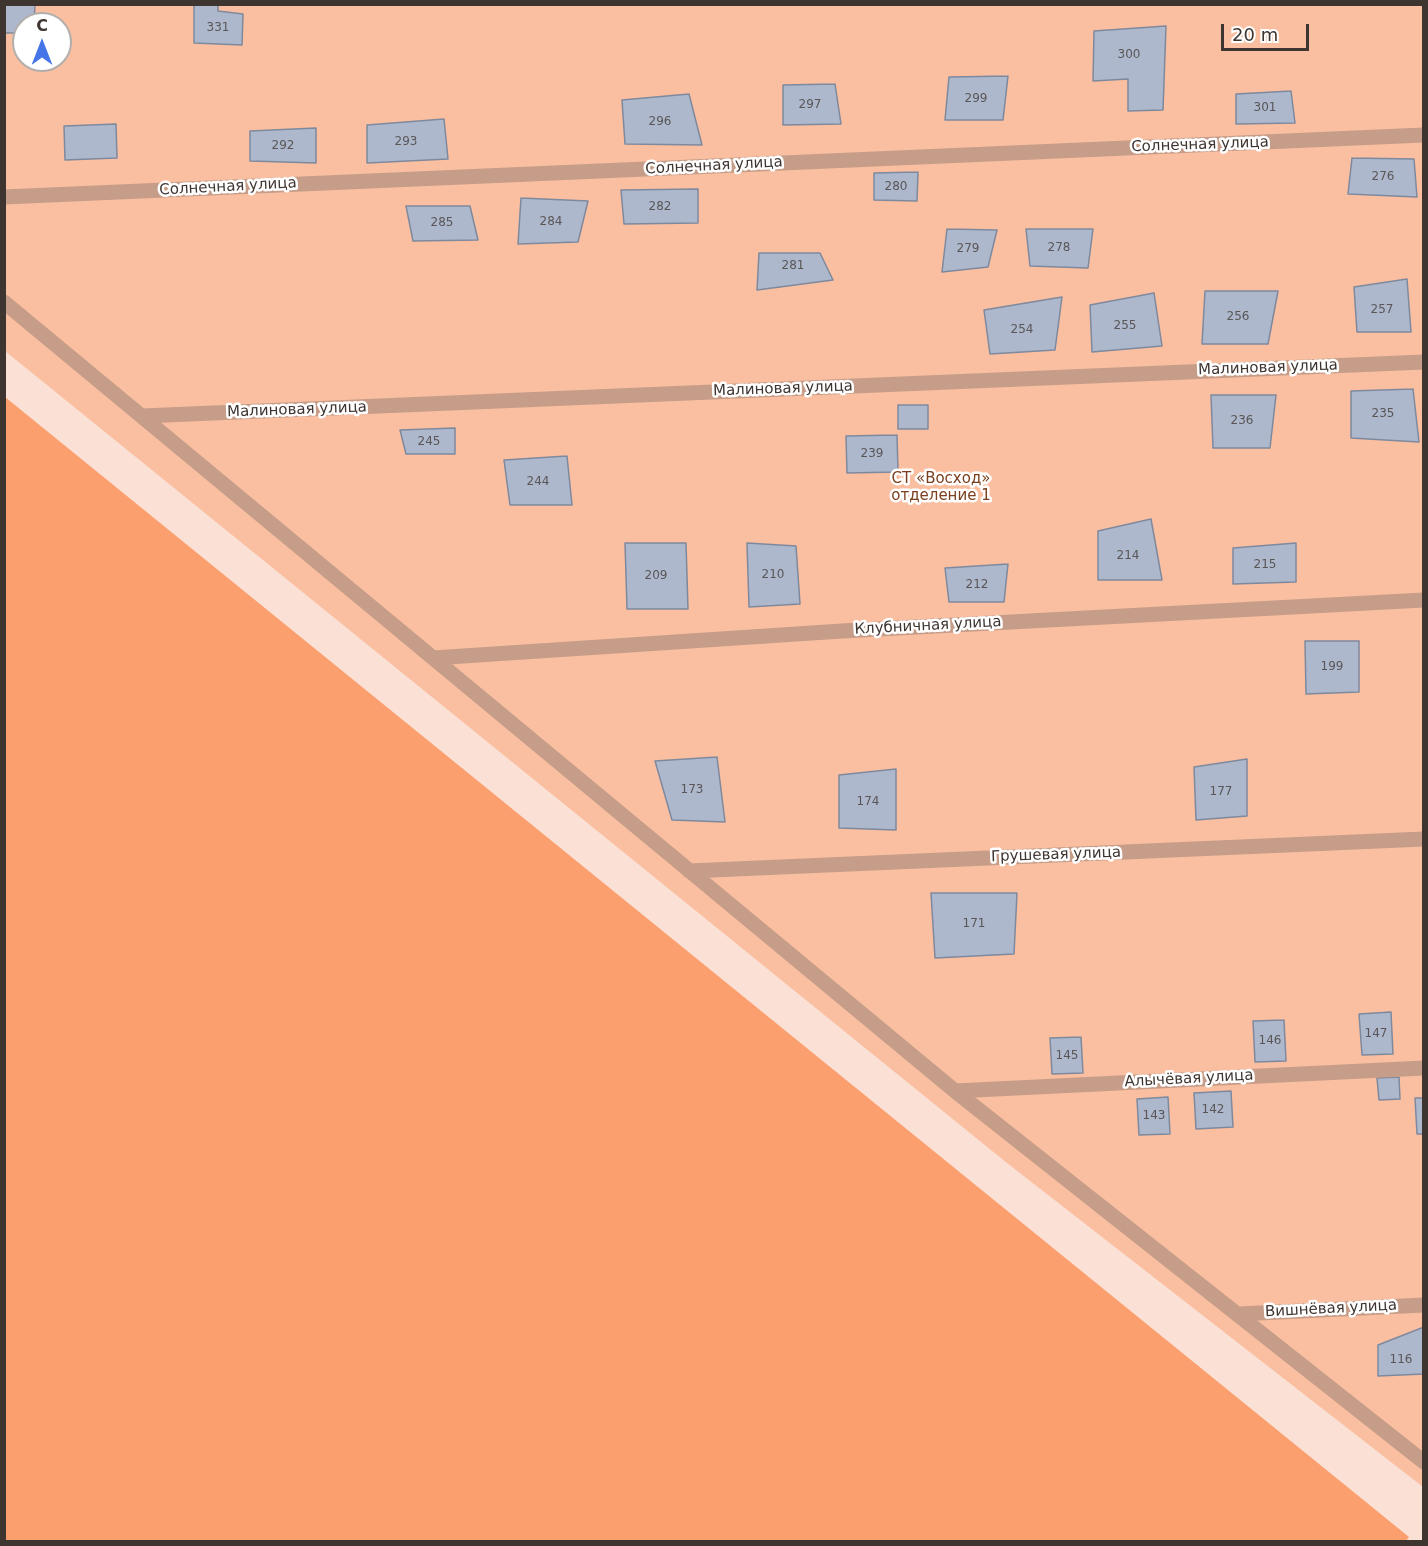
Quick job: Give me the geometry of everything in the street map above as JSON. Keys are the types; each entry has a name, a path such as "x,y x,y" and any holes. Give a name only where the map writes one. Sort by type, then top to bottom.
{"street":[{"name":"Солнечная улица","path":"4,197 1424,135"},
{"path":"4,302 955,1091 1424,1462"},
{"name":"Малиновая улица","path":"142,416 1424,362"},
{"name":"Клубничная улица","path":"433,658 842,631 1424,600"},
{"name":"Грушевая улица","path":"689,871 1424,839"},
{"name":"Алычёвая улица","path":"955,1091 1424,1068"},
{"name":"Вишнёвая улица","path":"1239,1314 1424,1305"}],"green space":[{"name":"СТ «Восход» отделение 1","path":"4,5 1423,5 1423,1487 1007,1163 5,351"}],"shaded area":[{"path":"4,397 1409,1537 1405,1542 5,1541"}],"building":[{"path":"4,4 35,4 35,12 12,12 12,33 4,33"},
{"path":"194,4 218,4 218,11 243,14 242,45 194,43"},
{"path":"1166,26 1163,110 1128,111 1128,79 1093,81 1094,31"},
{"path":"1008,76 1003,120 945,120 949,77"},
{"path":"835,84 841,124 783,125 783,85"},
{"path":"1291,91 1295,123 1236,124 1236,94"},
{"path":"689,94 702,145 625,144 622,100"},
{"path":"444,119 448,159 367,163 367,125"},
{"path":"116,124 117,158 65,160 64,126"},
{"path":"316,128 316,163 250,161 250,131"},
{"path":"1352,158 1414,159 1417,197 1348,194"},
{"path":"918,172 917,201 874,200 874,173"},
{"path":"698,189 698,223 624,224 621,190"},
{"path":"521,198 588,201 578,242 518,244"},
{"path":"406,206 470,206 478,240 413,241"},
{"path":"947,229 997,230 988,267 942,272"},
{"path":"1026,229 1093,229 1088,268 1030,266"},
{"path":"759,253 820,253 833,280 757,290"},
{"path":"1407,279 1411,332 1357,332 1354,287"},
{"path":"1205,291 1278,291 1268,344 1202,344"},
{"path":"1154,293 1162,346 1092,352 1090,305"},
{"path":"1062,297 1055,350 990,354 984,310"},
{"path":"1413,389 1419,442 1351,438 1351,391"},
{"path":"1211,395 1276,395 1270,448 1213,448"},
{"path":"898,405 928,405 928,429 898,429"},
{"path":"455,428 455,454 406,454 400,430"},
{"path":"897,435 898,472 847,473 846,436"},
{"path":"567,456 572,505 510,505 504,460"},
{"path":"1151,519 1162,580 1098,580 1098,531"},
{"path":"625,543 686,543 688,609 627,609"},
{"path":"747,543 796,546 800,604 749,607"},
{"path":"1296,543 1296,582 1233,584 1233,548"},
{"path":"1008,564 1004,602 949,602 945,568"},
{"path":"1305,641 1359,641 1359,692 1306,694"},
{"path":"717,757 725,822 672,820 655,761"},
{"path":"1247,759 1247,816 1196,820 1194,767"},
{"path":"896,769 896,830 839,828 839,775"},
{"path":"931,893 1017,893 1014,954 935,958"},
{"path":"1391,1012 1393,1054 1362,1055 1359,1014"},
{"path":"1284,1020 1286,1061 1255,1062 1253,1021"},
{"path":"1081,1037 1083,1073 1052,1074 1050,1038"},
{"path":"1399,1077 1400,1099 1379,1100 1377,1078"},
{"path":"1231,1091 1233,1127 1196,1129 1194,1093"},
{"path":"1168,1097 1170,1134 1139,1135 1137,1099"},
{"path":"1415,1098 1424,1098 1424,1134 1417,1134"},
{"path":"1424,1327 1424,1374 1378,1376 1378,1345"}]}
